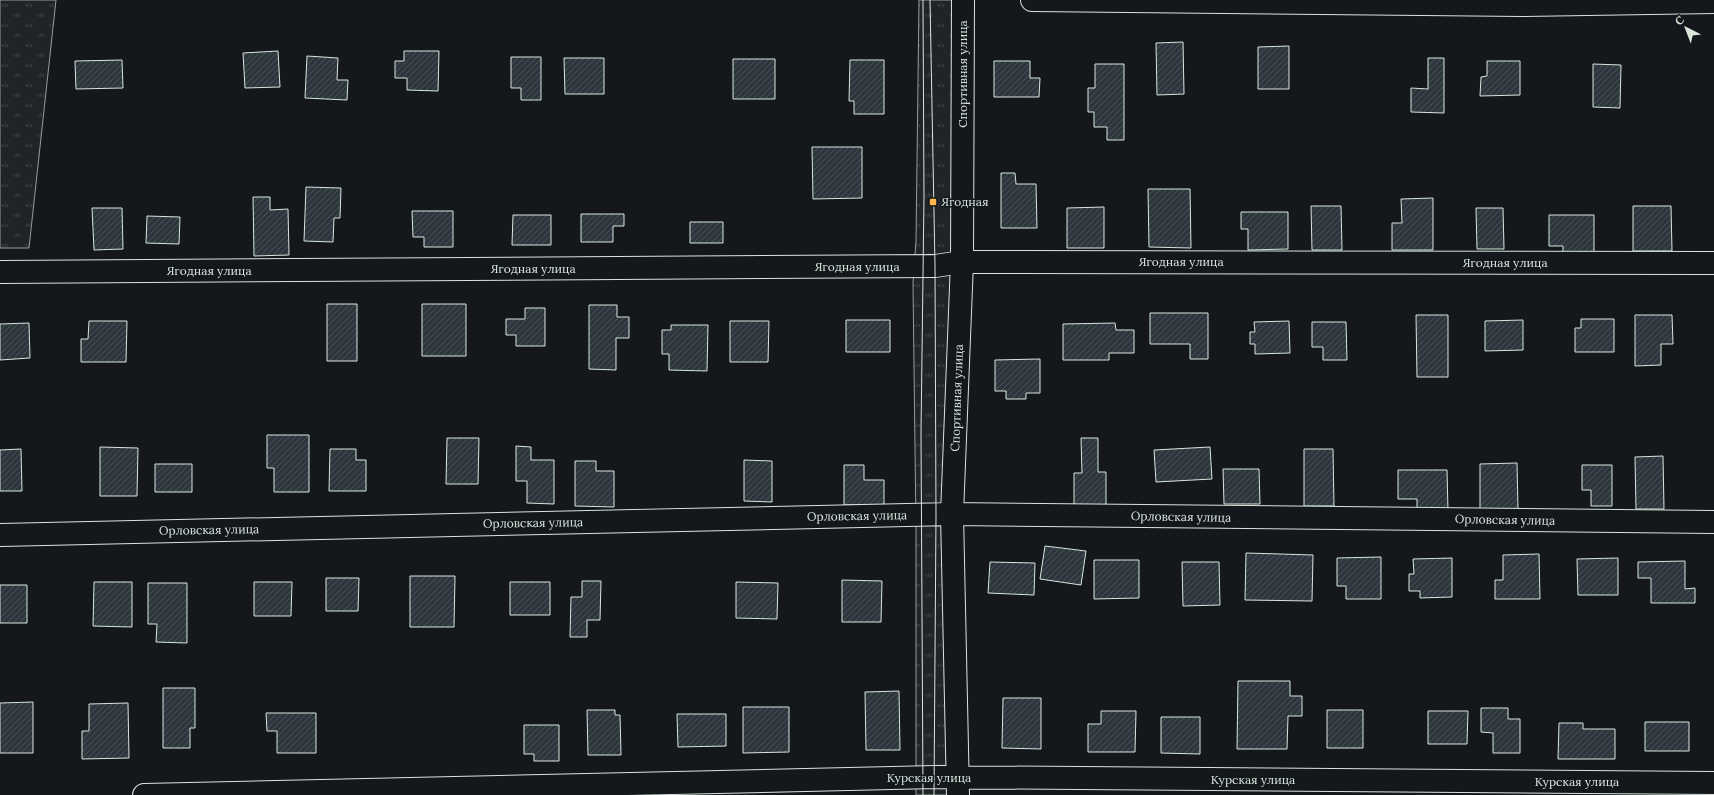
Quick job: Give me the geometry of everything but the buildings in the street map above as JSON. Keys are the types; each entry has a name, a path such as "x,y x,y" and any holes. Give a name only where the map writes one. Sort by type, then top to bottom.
{"street":[{"name":"Спортивная улица","path":"958,786 952,514 962,262 963,0"},
{"path":"1032,0 1523,5 1714,2"},
{"name":"Ягодная улица","path":"0,272 927,266 962,262 1714,263"},
{"name":"Орловская улица","path":"0,535 952,514 1714,522"},
{"name":"Курская улица","path":"144,795 958,786 1714,783"}],"green space":[{"path":"0,0 56,0 29,248 0,248"},
{"path":"919,0 958,0 957,795 916,795 916,530 913,283 916,241"}],"tram line":[{"path":"923,0 924,197 921,432 923,795"},
{"path":"930,0 935,266 936,515 934,795"}],"place":[{"name":"Ягодная","path":"933,202"}]}
